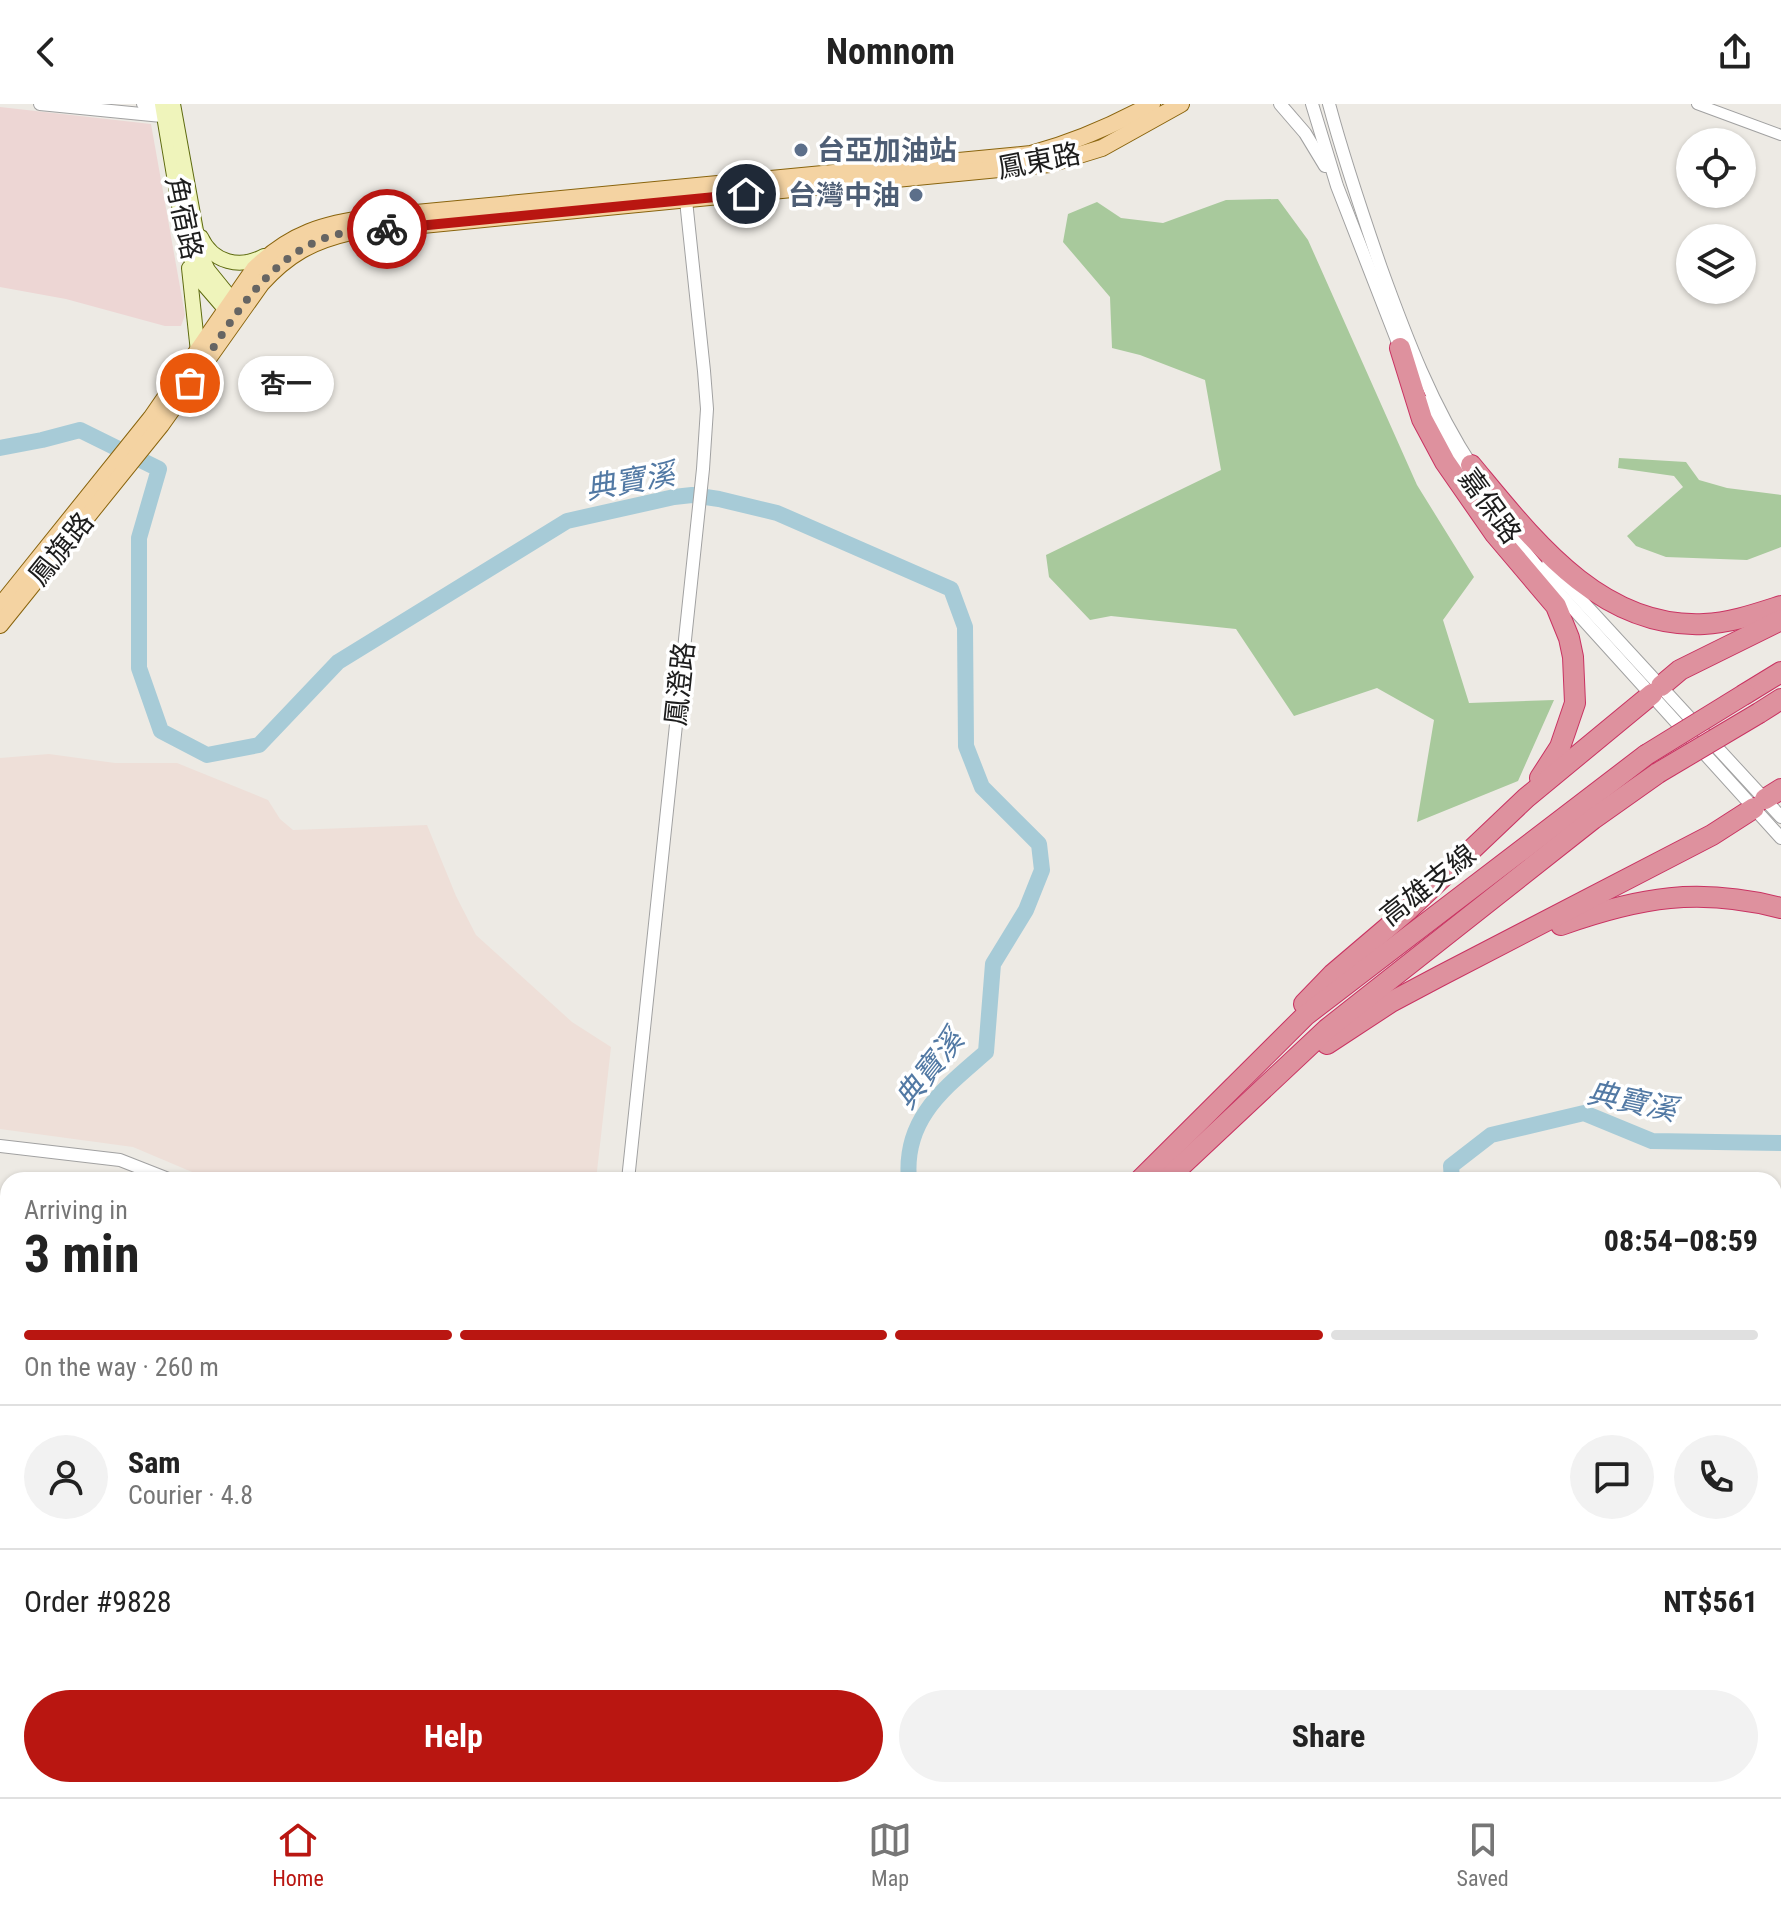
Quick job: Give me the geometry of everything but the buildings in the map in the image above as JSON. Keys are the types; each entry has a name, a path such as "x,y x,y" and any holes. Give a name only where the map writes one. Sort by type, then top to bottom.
{"highway":[{"path":"1400,348 1422,419 1445,462 1495,534 1550,596 1569,638 1575,680 1575,703 1570,722 1560,747 1526,798"},
{"path":"1471,465 1512,514 1564,566 1595,593 1619,608 1646,619 1705,624 1733,621 1781,606"},
{"path":"1188,1131 1322,984 1407,911 1526,798 1680,670 1781,620"},
{"name":"高雄支線","path":"1148,1172 1306,1015 1646,755 1781,672"},
{"name":"高雄支線","path":"1175,1172 1339,1019 1593,819 1658,773 1781,699"},
{"path":"1277,1076 1391,1002 1712,835 1766,799"},
{"path":"1501,946 1590,915 1655,898 1726,897 1781,908"}],"main road":[{"name":"鳳東路","path":"952,168 1031,154 1077,141 1111,127 1152,104"},
{"name":"鳳東路","path":"156,422 233,310 254,269 271,253 304,233 335,223 952,168 1050,164 1092,151 1181,104"},
{"name":"角宿路","path":"169,109 203,262 233,310"},
{"name":"角宿路","path":"169,109 186,247 200,280 233,310"},
{"name":"鳳東路","path":"156,422 198,352 233,310 279,263 327,237 685,194"},
{"path":"193,219 205,246 227,262 246,263 271,253"},
{"path":"186,247 198,352"},
{"path":"116,471 156,422"},
{"name":"鳳旗路","path":"0,606 116,471"},
{"name":"鳳旗路","path":"0,625 116,471"}],"street":[{"path":"40,104 169,109"},
{"path":"143,104 169,109"},
{"path":"1280,104 1305,133 1337,186"},
{"name":"嘉保路","path":"1312,104 1337,186 1400,348 1442,435 1475,490 1547,580 1781,817"},
{"path":"1697,104 1781,135"},
{"name":"嘉保路","path":"1329,105 1348,175 1409,346 1438,407 1471,465 1537,552 1656,690"},
{"name":"鳳澄路","path":"629,1172 703,469 706,396 685,194"},
{"name":"嘉保路","path":"1766,799 1781,838"},
{"path":"0,1146 120,1160 151,1172"}],"shaded area":[{"path":"0,107 151,124 185,315 181,326 165,326 66,299 0,287"},
{"path":"49,754 115,763 177,763 268,800 280,819 293,830 427,825 476,935 572,1022 611,1047 597,1172 192,1172 133,1147 0,1129 0,758"}],"green space":[{"path":"1278,199 1308,240 1417,485 1474,577 1443,620 1469,703 1554,700 1518,781 1417,822 1434,720 1377,688 1294,716 1236,629 1111,616 1090,620 1049,577 1046,555 1221,470 1205,380 1140,355 1112,348 1110,297 1063,242 1068,214 1097,202 1121,218 1163,223 1226,200"},
{"path":"1619,458 1686,462 1699,480 1727,488 1781,495 1781,547 1747,560 1666,557 1636,546 1627,536 1683,487 1674,476 1618,468"}],"waterway":[{"name":"典寶溪","path":"0,448 80,430 159,469 139,538 139,668 161,731 207,755 259,745 338,662 567,521 674,497 692,495 719,499 777,513 951,589 965,627 966,746 982,787 1039,844 1042,870 1026,910 993,964 986,1052 930,1106 913,1139 909,1172"},
{"name":"典寶溪","path":"1451,1172 1451,1166 1491,1135 1584,1113 1652,1141 1781,1143"}],"way so far":[{"path":"190,383 240,310 279,263 327,237 387,229"}],"place":[{"name":"台亞加油站","path":"801,150"},
{"name":"台灣中油","path":"916,195"},
{"name":"杏一","path":"190,383"}],"route":[{"path":"387,229 746,194"}]}
